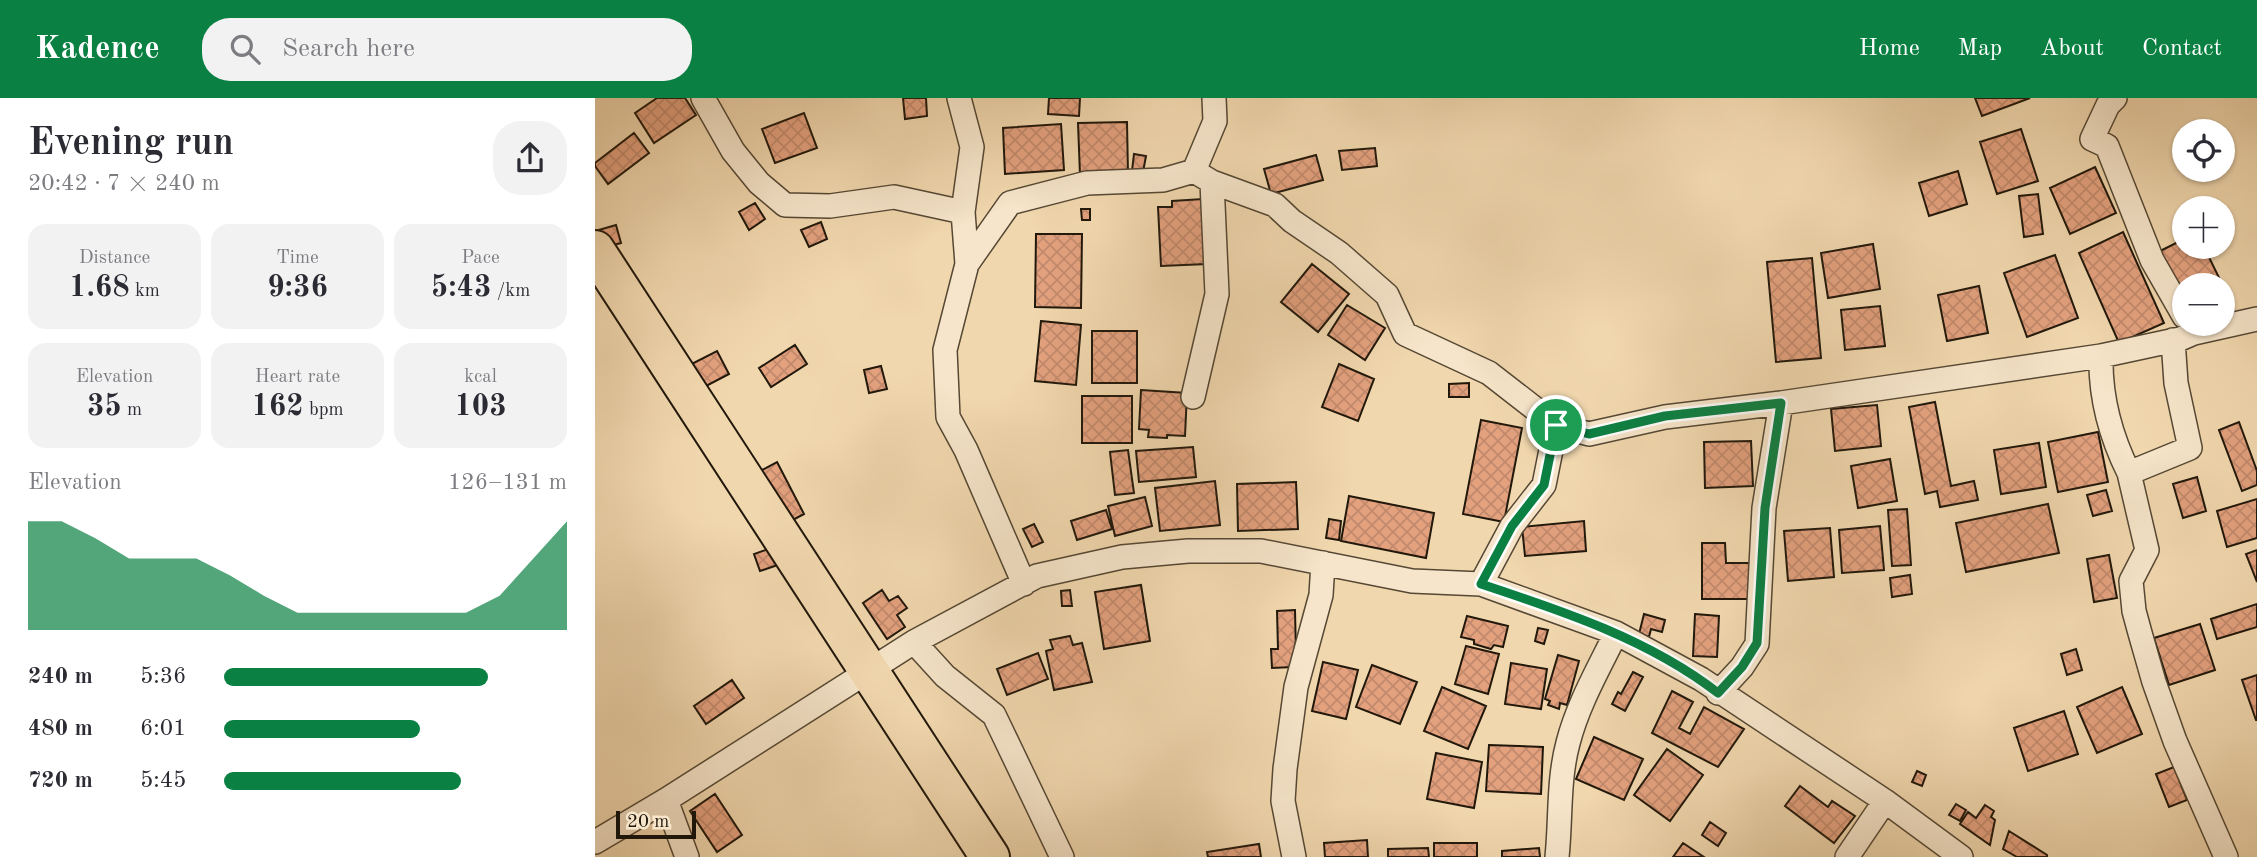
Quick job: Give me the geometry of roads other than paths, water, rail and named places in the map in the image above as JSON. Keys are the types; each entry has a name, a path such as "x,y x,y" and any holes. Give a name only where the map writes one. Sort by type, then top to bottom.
{"highway":[{"path":"595,250 990,857"}],"street":[{"path":"703,98 733,151 759,183 785,205 830,206 894,197 963,212"},
{"path":"959,98 972,147 963,212 967,264 945,350 949,417 1024,584"},
{"path":"1193,397 1217,294 1203,176 1215,121 1214,98"},
{"path":"2115,98 2108,105 2092,139 2107,146 2151,260 2172,302"},
{"path":"967,264 1010,203 1087,183 1203,176 1275,205 1292,221 1339,253 1387,295 1405,334 1489,373 1556,425 1589,434 1665,416 1781,403 2101,356 2172,332"},
{"path":"2235,322 2257,319"},
{"path":"2129,473 2190,447 2176,383 2184,336"},
{"path":"2101,356 2100,386 2107,417 2129,473 2147,550 2131,580 2134,611 2154,682 2175,741 2226,857"},
{"path":"1718,693 1742,667 1757,643 1765,508 1781,403"},
{"path":"1481,584 1512,526 1544,485 1556,425"},
{"path":"595,842 915,642 1037,576 1122,557 1188,551 1261,551 1412,581 1481,584 1616,633 1701,679 1718,693 1885,801 1961,857"},
{"path":"1294,857 1283,801 1285,768 1296,687 1321,595 1323,564"},
{"path":"1557,857 1560,794 1567,744 1580,708 1616,633"},
{"path":"915,642 945,676 994,715 1062,857"},
{"path":"666,800 687,857"},
{"path":"1847,857 1885,801"}]}
